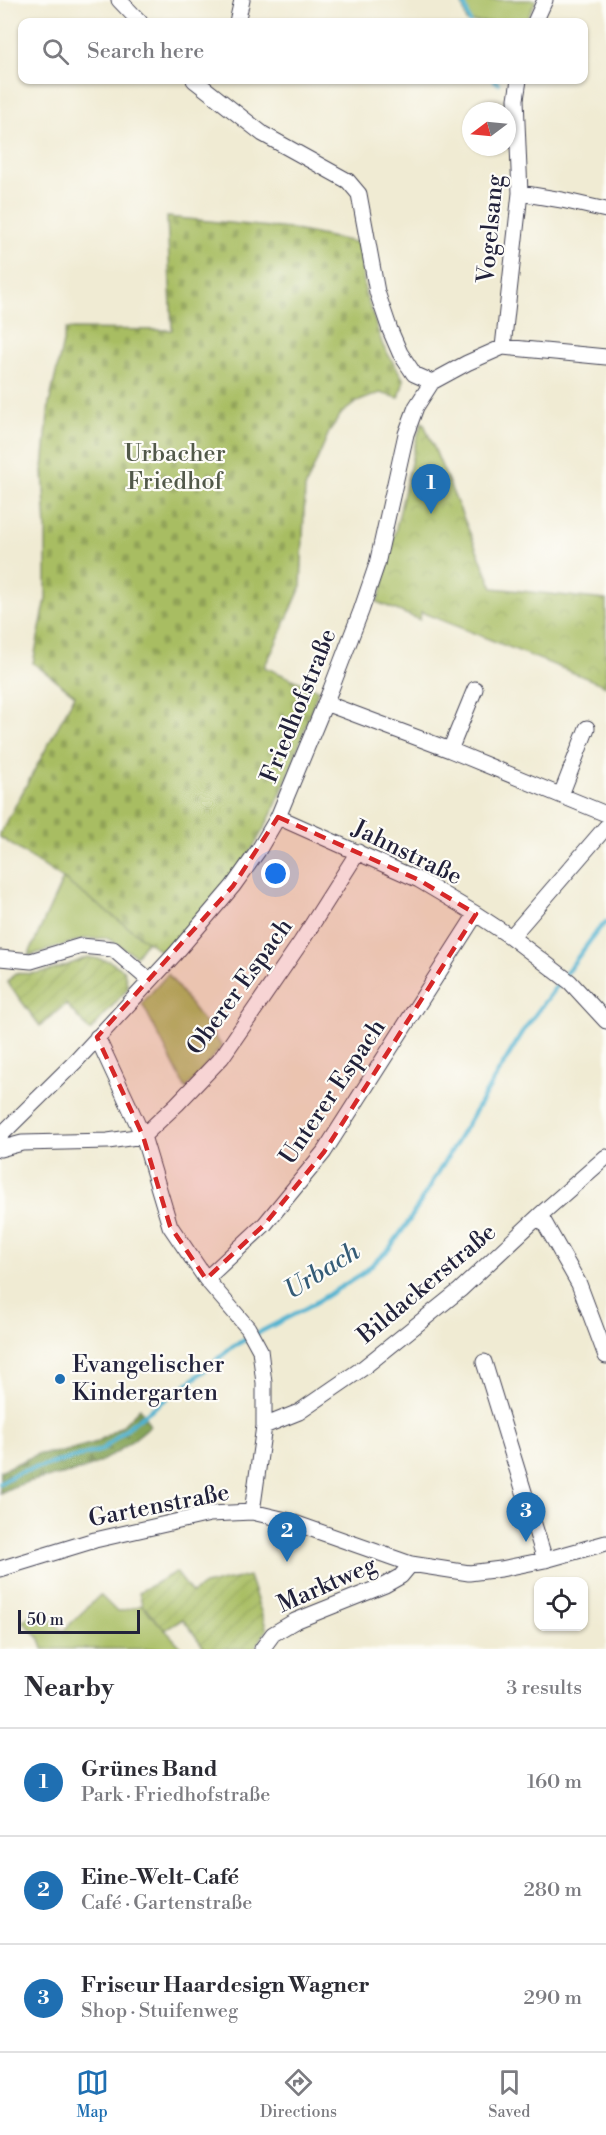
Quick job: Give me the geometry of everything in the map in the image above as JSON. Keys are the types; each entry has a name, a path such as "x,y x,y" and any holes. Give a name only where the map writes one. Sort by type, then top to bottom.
{"street":[{"path":"119,0 136,18"},
{"path":"238,18 242,0"},
{"path":"537,18 545,0"},
{"path":"203,84 263,134 348,181 359,194 377,292 390,330 400,353 414,374 432,382"},
{"name":"Vogelsang","path":"503,347 520,193 516,99 518,84"},
{"path":"520,193 606,210"},
{"name":"Friedhofstraße","path":"0,1136 75,1062 175,954 233,886 258,851 278,817 325,704 377,564 406,434 416,407 432,382 503,347 606,357"},
{"path":"450,750 475,689"},
{"path":"325,704 450,750 606,814"},
{"path":"561,795 587,728"},
{"name":"Jahnstraße","path":"278,817 419,880 476,914 511,937 570,982 606,1021"},
{"path":"511,937 606,827"},
{"name":"Oberer Espach","path":"143,1136 222,1057 301,942 358,852"},
{"name":"Unterer Espach","path":"206,1279 266,1224 324,1152 476,914"},
{"path":"0,958 31,961 81,946 113,949 149,980"},
{"path":"97,1037 143,1136 170,1226 206,1279 248,1328 260,1350 264,1383 264,1426 252,1512"},
{"path":"0,1149 22,1143 108,1141 143,1136"},
{"name":"Bildackerstraße","path":"264,1426 299,1412 363,1368 460,1290 606,1157"},
{"path":"540,1215 579,1284 606,1356"},
{"path":"484,1362 545,1560"},
{"name":"Gartenstraße","path":"0,1569 95,1540 210,1514 252,1512 286,1520 411,1564 468,1573 545,1560 606,1543"},
{"name":"Marktweg","path":"262,1649 273,1634 295,1621 385,1585 401,1576 411,1564"}],"highlighted area":[{"path":"278,817 419,880 476,914 324,1152 265,1224 206,1279 170,1226 143,1136 97,1037 233,886"}],"green space":[{"path":"461,0 536,0 528,18 466,18"},
{"name":"Urbacher Friedhof","path":"167,217 290,229 359,243 365,292 383,346 404,380 399,398 380,393 357,402 342,413 330,430 305,488 301,587 264,667 318,690 286,780 271,815 252,849 229,880 163,953 63,879 0,837 0,834 75,695 33,663 46,599 43,469 49,404 66,329 172,330"},
{"path":"422,422 493,588 606,600 606,686 421,612 420,620 377,602"},
{"path":"63,879 147,941 136,956 107,938 83,939 28,956"},
{"path":"88,957 109,961 124,970 128,988 90,1031 66,1004 40,1026 7,982 15,973 44,972"},
{"path":"168,974 222,1046 186,1089 142,1003"},
{"path":"140,1408 150,1426 111,1456 84,1469 32,1481 0,1493 0,1471 38,1454 62,1452 97,1442 122,1426"},
{"path":"176,1572 192,1593 204,1585 249,1576 267,1630 254,1649 205,1649 183,1619 165,1630 142,1605 139,1592"},
{"path":"100,1595 117,1612 142,1605 183,1649 43,1649 40,1639 23,1621 38,1609 63,1631"}],"waterway":[{"path":"463,0 469,18"},
{"name":"Urbach","path":"0,1483 17,1473 102,1450 133,1423 195,1378 233,1346 310,1306 362,1274 389,1249 409,1221 524,1030 606,922"}],"place":[{"name":"Grünes Band","path":"431,514"},
{"name":"Evangelischer Kindergarten","path":"60,1379"},
{"name":"Friseur Haardesign Wagner","path":"526,1542"},
{"name":"Eine-Welt-Café","path":"287,1562"}]}
